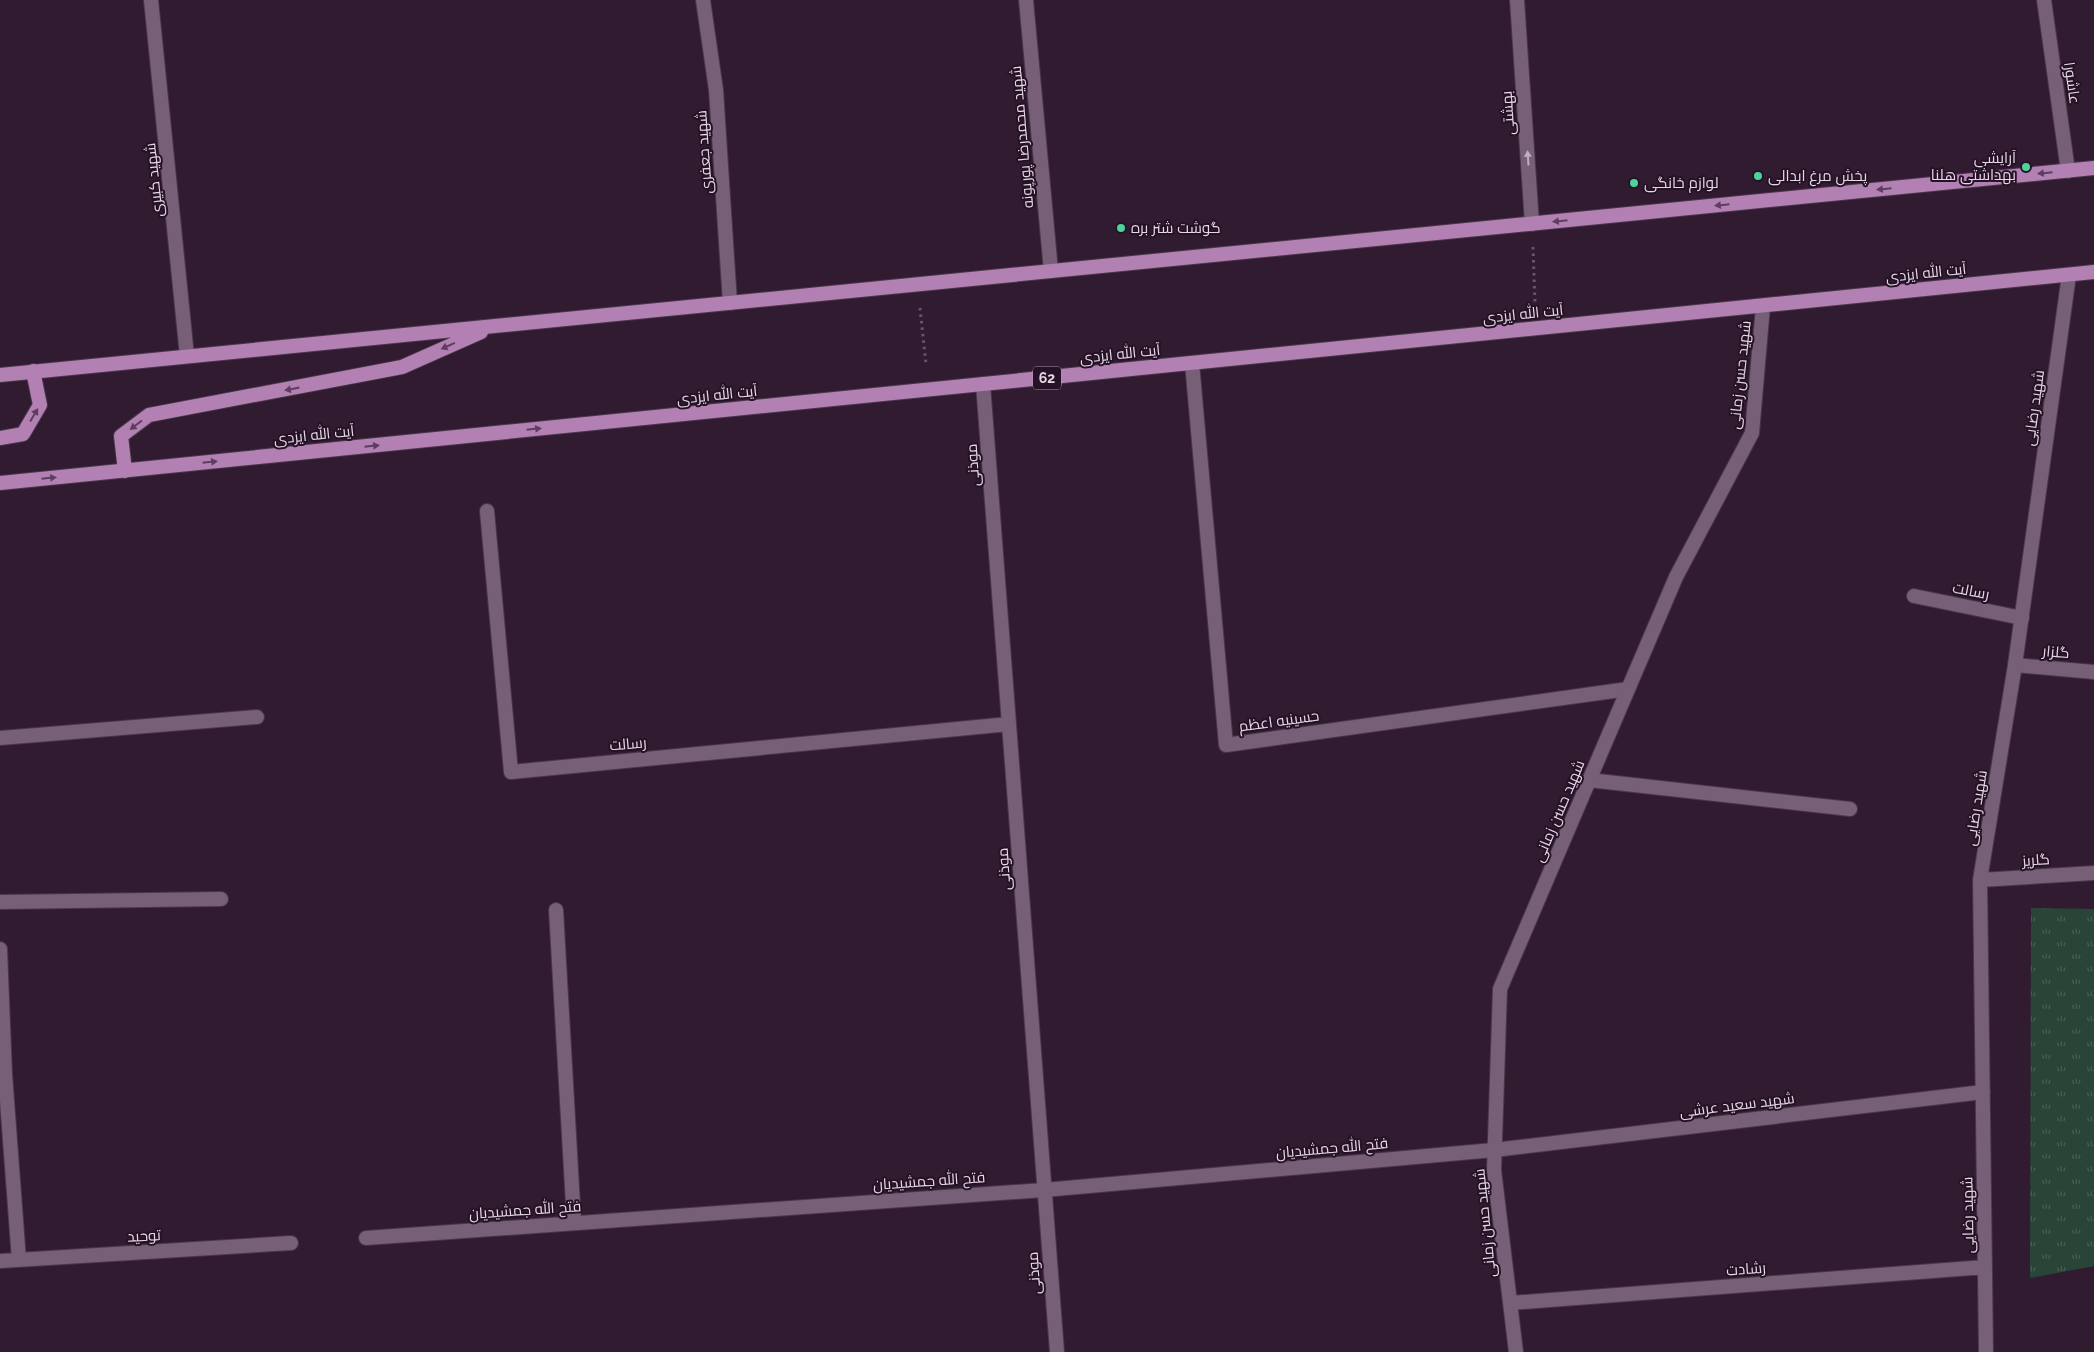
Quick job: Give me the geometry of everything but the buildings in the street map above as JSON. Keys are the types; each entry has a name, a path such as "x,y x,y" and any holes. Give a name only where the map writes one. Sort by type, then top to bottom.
{"highway":[{"path":"0,375 2094,168"},
{"name":"آیت الله ایزدی","path":"0,483 2094,272"},
{"path":"125,471 121,436 148,415 402,367 493,326"},
{"path":"0,438 22,434 40,405 33,371"}],"street":[{"name":"شهید کبیری","path":"151,0 188,356"},
{"name":"شهید جعفری","path":"704,0 716,90 730,303"},
{"name":"شهید محمدرضا پورپونه","path":"1026,0 1051,271"},
{"name":"بهشتی","path":"1517,0 1532,224"},
{"name":"عاشورا","path":"2044,0 2068,171"},
{"name":"شهید رضایی","path":"1986,1352 1980,880 2016,665 2069,275"},
{"name":"شهید حسن زمانی","path":"1516,1352 1494,1170 1500,989 1676,577 1752,433 1763,306"},
{"name":"حسینیه اعظم","path":"1192,363 1226,745 1628,689"},
{"name":"موذنی","path":"983,384 1057,1352"},
{"name":"رسالت","path":"487,511 511,772 1009,724"},
{"name":"رسالت","path":"1914,596 2022,618"},
{"name":"گلزار","path":"2016,665 2094,672"},
{"path":"0,738 256,717"},
{"path":"1589,780 1850,809"},
{"name":"گلریز","path":"1980,880 2094,873"},
{"path":"0,902 221,899"},
{"path":"556,910 574,1222"},
{"path":"0,949 5,1074 19,1260"},
{"name":"شهید سعید عرشی","path":"1494,1150 1983,1092"},
{"name":"فتح الله جمشیدیان","path":"366,1238 1044,1190 1494,1150"},
{"name":"توحید","path":"0,1261 290,1243"},
{"name":"رشادت","path":"1510,1303 1985,1267"}],"path":[{"path":"1532,224 1535,329"},
{"path":"917,284 928,390"}],"green space":[{"path":"2031,908 2094,909 2094,1266 2030,1278"}],"place":[{"name":"آرایشی بهداشتی هلنا","path":"2026,167"},
{"name":"پخش مرغ ابدالی","path":"1758,176"},
{"name":"لوازم خانگی","path":"1634,183"},
{"name":"گوشت شتر بره","path":"1121,228"}]}
